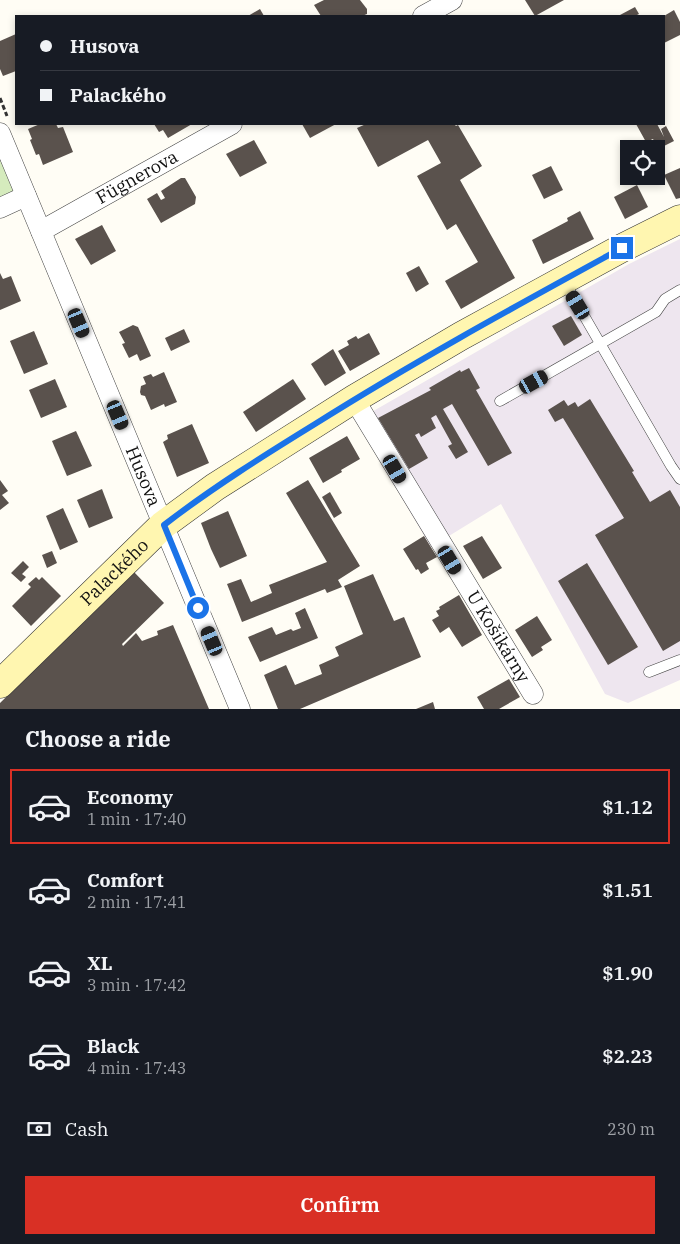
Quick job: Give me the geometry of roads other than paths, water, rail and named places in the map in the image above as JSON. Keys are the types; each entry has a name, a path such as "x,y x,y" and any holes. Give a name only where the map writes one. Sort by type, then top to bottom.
{"street":[{"path":"425,15 452,0"},
{"name":"Fügnerova","path":"41,231 230,125"},
{"name":"Husova","path":"0,133 240,709"},
{"path":"0,208 26,196"},
{"name":"Palackého","path":"0,684 164,525 236,473 354,399 461,336 680,219"},
{"name":"U Košikárny","path":"354,399 533,694"}],"lane":[{"path":"563,280 680,479"},
{"path":"500,401 656,312 665,299 680,290"},
{"path":"649,672 680,660"}]}
